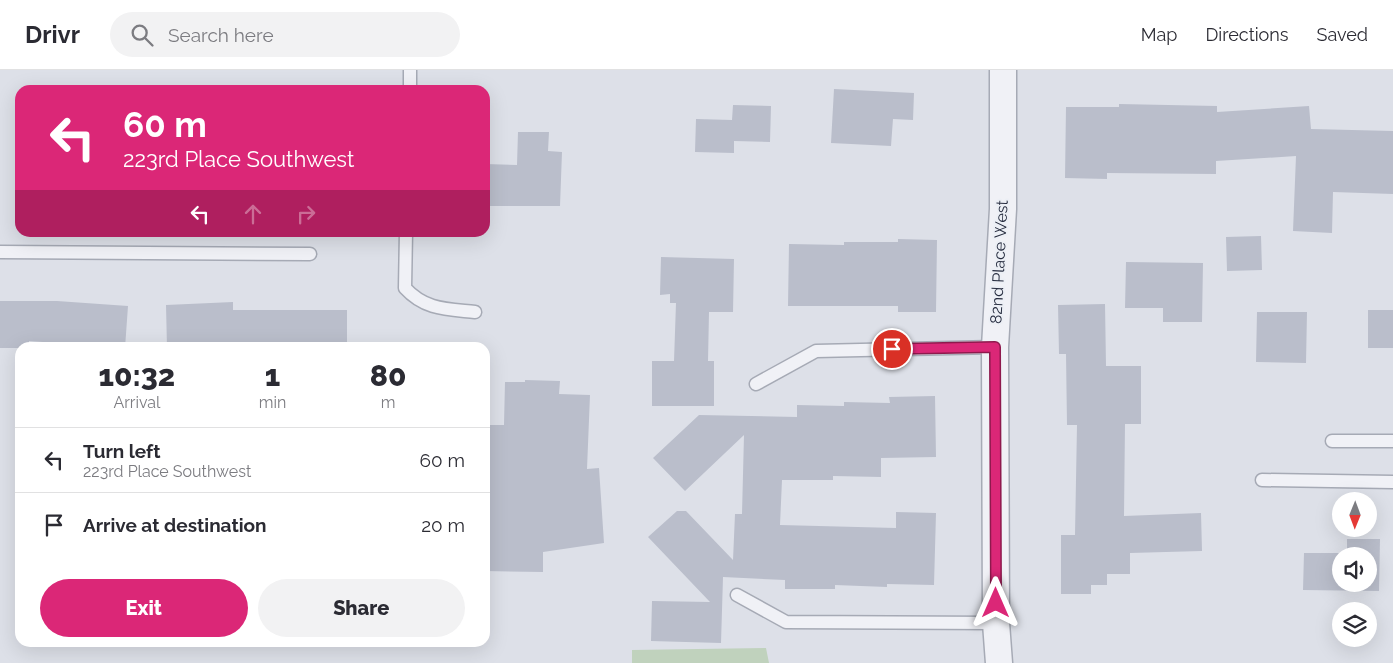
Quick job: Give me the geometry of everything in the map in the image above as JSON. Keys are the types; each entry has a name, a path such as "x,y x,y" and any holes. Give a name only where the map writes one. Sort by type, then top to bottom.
{"street":[{"name":"82nd Place West","path":"999,663 996,623 995,347 1003,209 1003,70"}],"lane":[{"path":"410,70 410,85"},
{"path":"406,237 405,288 415,298 434,307 475,312"},
{"path":"0,252 310,254"},
{"path":"756,384 816,351 995,347"},
{"path":"1332,441 1393,441"},
{"path":"1262,480 1393,482"},
{"path":"737,595 786,622 996,623"}],"green space":[{"path":"766,648 769,663 632,663 632,650"}],"building":[{"path":"834,89 914,93 913,120 893,119 891,146 831,143"},
{"path":"1119,104 1217,106 1217,112 1309,106 1311,129 1393,131 1393,194 1333,192 1332,233 1293,231 1296,156 1216,161 1216,174 1107,173 1107,179 1065,178 1066,107 1119,107"},
{"path":"733,105 771,106 770,142 734,141 734,153 695,152 696,119 732,120"},
{"path":"518,132 549,132 548,151 562,152 560,206 490,206 490,164 517,165"},
{"path":"1261,236 1262,270 1227,271 1226,237"},
{"path":"898,239 937,240 936,312 898,312 898,306 788,306 789,244 844,245 844,242 898,242"},
{"path":"661,257 734,259 733,312 709,312 708,361 714,361 714,406 652,406 652,361 674,361 676,303 670,303 670,294 660,295"},
{"path":"1126,262 1203,263 1202,322 1163,322 1163,308 1125,308"},
{"path":"0,301 57,301 128,306 125,342 29,341 15,342 15,348 0,348"},
{"path":"233,302 233,310 347,310 347,342 167,342 166,305"},
{"path":"1105,304 1106,366 1141,366 1141,424 1125,424 1124,516 1201,513 1202,551 1130,553 1130,574 1107,574 1107,585 1091,585 1091,594 1061,594 1061,535 1075,535 1077,425 1067,425 1066,354 1059,354 1058,305"},
{"path":"1368,310 1393,310 1393,348 1368,348"},
{"path":"1257,312 1307,312 1306,363 1256,362"},
{"path":"525,380 560,381 559,394 590,395 587,469 599,468 604,543 543,552 543,572 490,571 490,425 504,425 505,382 525,382"},
{"path":"935,396 936,457 881,458 881,477 833,476 833,480 782,480 780,525 896,528 896,512 936,513 934,585 887,584 887,587 835,585 835,589 785,589 785,580 723,577 721,643 651,641 652,601 710,602 648,537 677,511 686,511 733,560 735,514 742,514 744,435 685,491 653,458 699,415 797,417 797,405 844,406 844,402 890,403 889,397"},
{"path":"1347,539 1380,539 1379,591 1377,591 1377,547 1347,547"},
{"path":"1304,553 1332,553 1332,590 1303,590"}],"route":[{"path":"892,349 995,347 996,603"}]}
